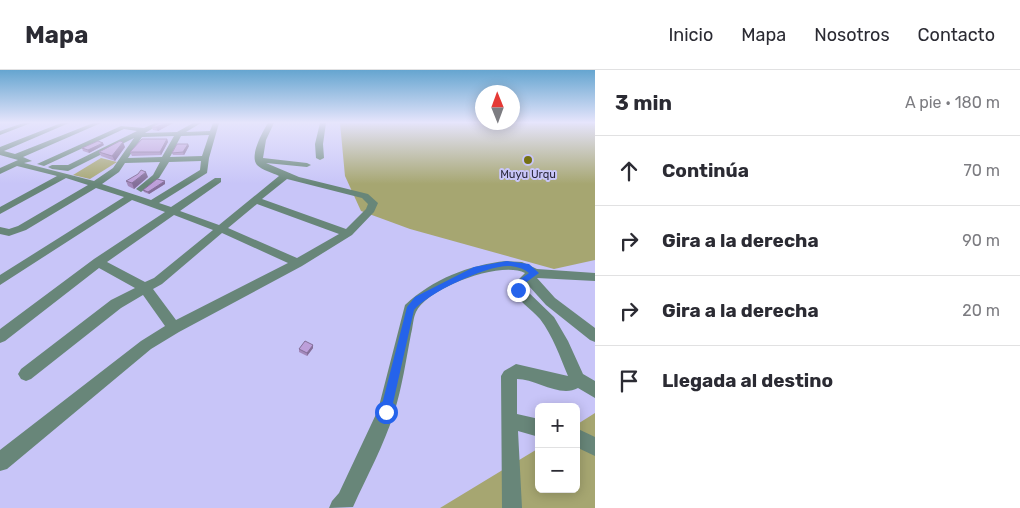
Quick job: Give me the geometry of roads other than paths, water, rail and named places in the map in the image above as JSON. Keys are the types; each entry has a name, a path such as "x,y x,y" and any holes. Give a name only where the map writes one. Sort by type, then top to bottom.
{"street":[{"path":"0,151 17,143"},
{"path":"0,171 53,143"},
{"path":"41,164 87,143"},
{"path":"0,211 65,172 120,143"},
{"path":"0,230 9,233 22,228 96,185 116,170 134,143"},
{"path":"141,189 154,181 174,143"},
{"path":"151,204 204,171 205,158 210,143"},
{"path":"0,462 146,345 174,328 298,263 348,233 371,210 373,203 371,199 365,196 286,175 260,163 261,143"},
{"path":"319,143 320,158"},
{"path":"0,151 19,160 65,172"},
{"path":"123,161 205,158"},
{"path":"259,159 307,165"},
{"path":"19,160 41,164 65,172 96,185 221,229 298,263"},
{"path":"26,374 116,304 158,282 286,175"},
{"path":"0,337 98,262 218,180"},
{"path":"0,281 131,196"},
{"path":"255,200 348,233"},
{"path":"98,262 145,288 174,328"},
{"path":"339,508 346,500 386,412 410,309 418,300 477,269 493,265 517,264 526,266 532,275 535,287 549,301 595,336"},
{"path":"595,277 532,275 518,284 517,287 522,296 542,312 559,334 577,379 595,390"},
{"path":"512,508 509,376 516,371 560,383 572,384 577,379"},
{"path":"509,420 535,427"},
{"path":"580,440 595,447"}],"place":[{"name":"Muyu Urqu","path":"528,160"}]}
